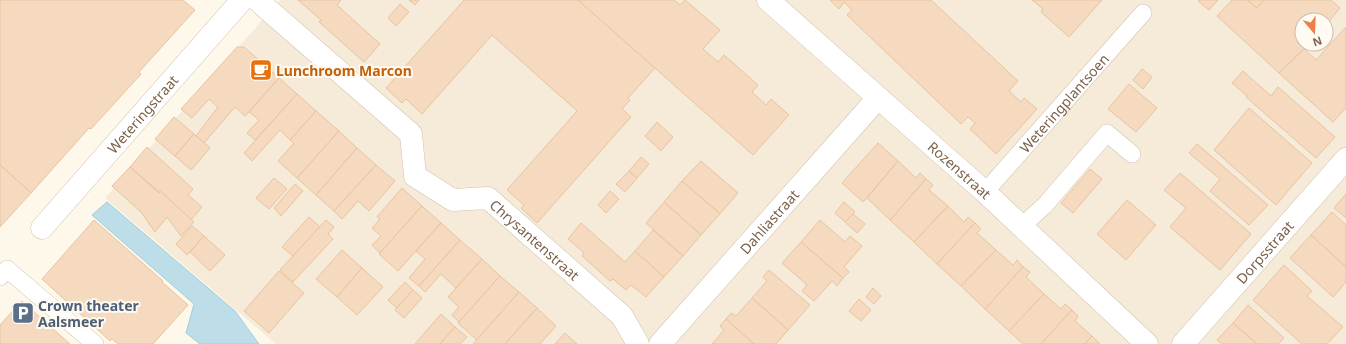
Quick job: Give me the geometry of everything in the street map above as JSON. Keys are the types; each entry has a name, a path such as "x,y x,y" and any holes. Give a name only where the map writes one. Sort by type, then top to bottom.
{"street":[{"name":"Weteringstraat","path":"42,228 242,0"},
{"name":"Chrysantenstraat","path":"257,0 411,134 415,176 453,200 488,198 622,316 638,344"},
{"name":"Rozenstraat","path":"768,0 985,192 1147,344"},
{"name":"Dahliastraat","path":"660,344 878,98"},
{"name":"Dorpsstraat","path":"1183,344 1346,159"}],"lane":[{"name":"Weteringplantsoen","path":"985,192 1143,13"},
{"path":"1022,226 1045,205 1107,133 1132,154"},
{"path":"0,277 7,269 95,344"}],"shaded area":[{"path":"280,0 1346,0 1346,344 276,344 105,198"}],"water":[{"path":"107,202 235,311 259,344 200,344 186,333 194,304 92,215"}],"building":[{"path":"0,0 183,0 195,10 139,72 141,74 91,129 89,128 31,193 0,165"},
{"path":"298,0 341,0 337,5 380,44 364,62 319,22 321,20"},
{"path":"409,0 419,0 415,5"},
{"path":"464,0 578,0 655,68 628,98 630,100 622,109 631,117 537,223 521,208 524,205 507,190 577,111 492,35 422,114 406,99 402,103 386,88"},
{"path":"578,0 674,0 680,5 685,0 720,30 703,49 718,62 724,55 758,85 752,92 766,105 771,99 789,115 753,155"},
{"path":"830,0 931,0 1018,81 1009,91 1021,102 1024,98 1037,109 996,154 970,129 975,123 968,117 961,124 847,15 852,10 844,2 839,9"},
{"path":"1032,0 1102,0 1069,37 1041,12 1043,9"},
{"path":"1218,0 1209,10 1198,1"},
{"path":"1232,0 1247,0 1257,8 1264,0 1331,0 1340,8 1334,15 1334,12 1294,12 1294,52 1301,52 1279,73 1217,16"},
{"path":"1247,0 1264,0 1257,8"},
{"path":"400,4 409,12 396,26 388,18"},
{"path":"1346,27 1346,108 1333,122 1279,73 1301,52 1307,52 1316,60 1323,52 1334,52 1334,40"},
{"path":"237,47 244,47 279,78 245,116 235,107 204,143 196,136 218,107 209,99 192,118 181,109"},
{"path":"1142,69 1152,77 1143,89 1133,80"},
{"path":"1243,71 1271,96 1278,87 1335,137 1316,158 1232,83"},
{"path":"279,78 297,94 255,140 247,133 259,120 249,112"},
{"path":"1129,84 1157,108 1136,132 1108,109"},
{"path":"297,94 316,111 290,140 280,130 252,161 244,153"},
{"path":"1249,108 1312,163 1276,205 1214,150"},
{"path":"316,111 339,131 297,178 278,161 294,143 290,140"},
{"path":"174,117 194,134 175,156 155,139"},
{"path":"657,122 673,137 661,151 645,136"},
{"path":"339,131 357,148 316,195 297,178"},
{"path":"194,134 210,148 191,170 175,156"},
{"path":"878,143 898,161 863,202 842,183"},
{"path":"1197,144 1268,205 1249,225 1210,191 1220,179 1189,153"},
{"path":"147,147 193,189 188,195 202,207 191,220 130,167"},
{"path":"357,148 376,165 334,211 316,195"},
{"path":"641,157 649,164 637,178 629,171"},
{"path":"701,161 738,193 720,214 682,181"},
{"path":"898,161 916,178 920,173 926,179 890,220 867,198"},
{"path":"0,165 31,193 0,227"},
{"path":"376,165 395,181 369,211 358,201 342,219 334,211"},
{"path":"130,167 159,193 160,191 194,222 181,236 167,217 155,232 141,212 112,186"},
{"path":"1090,169 1102,179 1073,213 1061,203"},
{"path":"629,171 637,178 625,192 616,184"},
{"path":"1180,173 1251,234 1220,270 1170,227 1186,208 1164,190"},
{"path":"274,178 287,189 269,209 256,198"},
{"path":"926,179 933,185 929,190 948,206 914,242 890,220"},
{"path":"682,181 720,214 701,235 664,202"},
{"path":"295,184 303,191 281,216 274,208"},
{"path":"402,188 422,206 380,253 372,245 381,236 372,228 380,219 377,217"},
{"path":"610,191 619,199 606,213 598,205"},
{"path":"1346,194 1346,218 1334,208"},
{"path":"1127,200 1156,225 1126,260 1097,234"},
{"path":"664,202 701,235 683,256 646,223"},
{"path":"844,202 855,212 845,222 835,213"},
{"path":"422,206 441,223 398,271 379,254"},
{"path":"948,206 964,222 968,217 975,223 937,264 914,242"},
{"path":"1332,212 1346,225 1346,267 1311,235"},
{"path":"853,214 865,224 857,233 845,222"},
{"path":"309,217 320,227 293,256 282,247"},
{"path":"94,220 188,305 153,344 118,344 112,339 110,341 42,279"},
{"path":"326,220 334,227 328,234 333,239 293,282 280,270"},
{"path":"820,220 845,242 850,236 862,246 844,267 849,272 843,278 801,242"},
{"path":"441,223 460,240 419,286 409,278 425,259 416,251"},
{"path":"581,223 625,262 635,251 664,277 646,297 631,285 626,290 613,279 610,281 582,256 584,253 568,239"},
{"path":"975,223 981,229 977,233 996,250 961,286 937,264"},
{"path":"192,226 204,236 187,255 176,244"},
{"path":"653,230 683,256 664,277 635,251"},
{"path":"1311,235 1346,267 1346,282 1333,297 1290,258"},
{"path":"204,236 225,255 210,271 190,252"},
{"path":"460,240 482,259 456,288 441,274 425,292 419,286"},
{"path":"801,242 843,278 837,286 832,281 814,301 802,291 807,285 782,263"},
{"path":"342,250 362,268 337,297 316,279"},
{"path":"996,250 1013,265 1017,260 1023,267 985,309 961,286"},
{"path":"482,259 500,276 459,322 452,315 459,307 448,297"},
{"path":"1284,265 1312,291 1307,296 1343,327 1327,344 1302,344 1253,300"},
{"path":"1023,267 1030,272 1026,277 1044,294 1009,331 985,309"},
{"path":"362,268 383,287 357,315 337,297"},
{"path":"769,270 810,305 788,330 752,298 767,281 763,277"},
{"path":"279,271 304,293 269,333 244,311"},
{"path":"500,276 519,292 477,340 458,323"},
{"path":"405,282 413,290 397,308 388,300"},
{"path":"873,288 881,296 874,304 866,297"},
{"path":"413,290 422,298 404,318 395,310"},
{"path":"519,292 537,308 505,344 473,344"},
{"path":"1044,294 1061,309 1065,304 1072,310 1041,344 1023,344 1009,331"},
{"path":"752,298 788,330 776,344 754,344 726,319 731,313 736,316"},
{"path":"859,299 871,310 861,321 849,311"},
{"name":"Crown theater Aalsmeer","path":"22,301 70,344 0,344 0,325"},
{"path":"1248,305 1284,338 1278,344 1257,344 1233,323"},
{"path":"537,308 556,326 540,344 505,344"},
{"path":"1072,310 1078,316 1075,321 1092,336 1085,344 1041,344"},
{"path":"441,314 455,327 440,344 415,344"},
{"path":"726,319 754,344 712,344 724,330 720,326"},
{"path":"1233,323 1257,344 1222,344 1217,340"},
{"path":"455,327 467,337 460,344 440,344"},
{"path":"565,333 577,344 555,344"},
{"path":"1092,336 1100,344 1085,344"}],"place":[{"name":"Lunchroom Marcon","path":"261,70"},
{"name":"Crown theater Aalsmeer","path":"23,313"}]}
